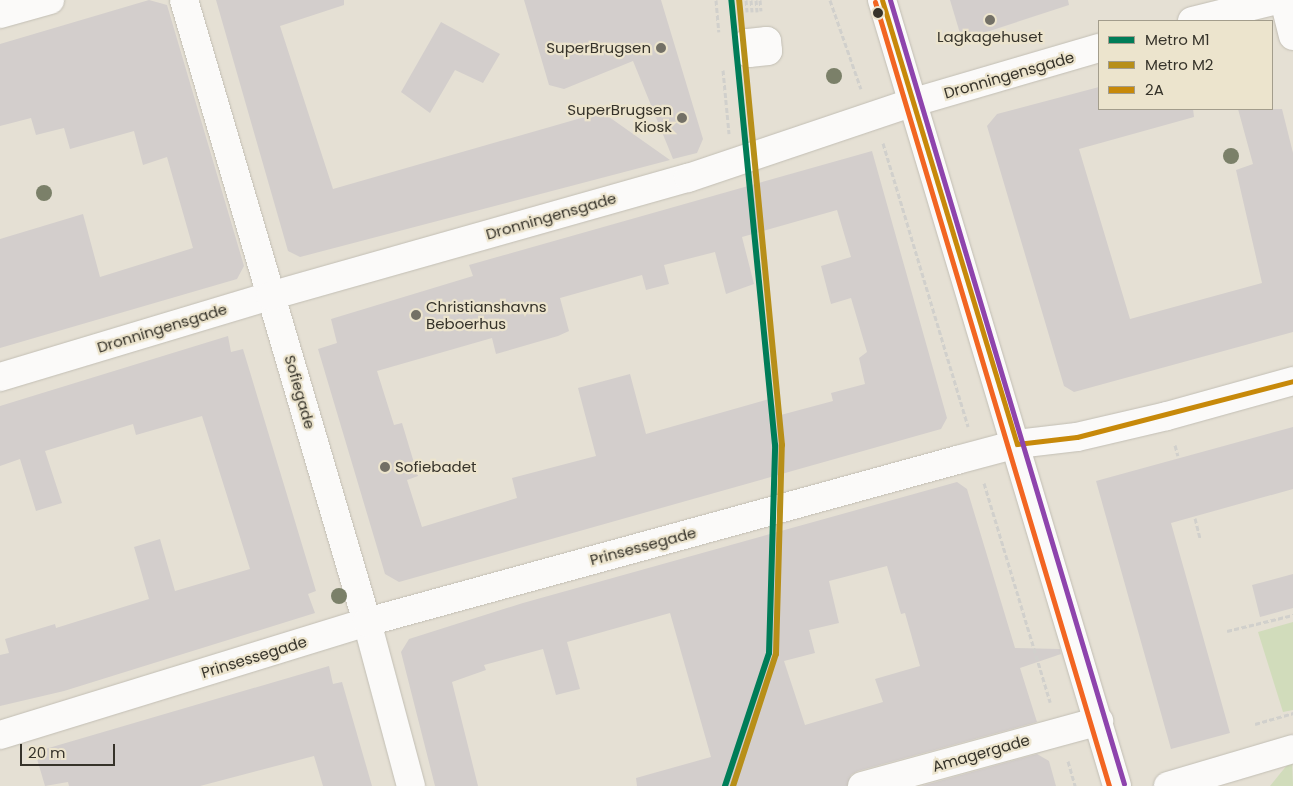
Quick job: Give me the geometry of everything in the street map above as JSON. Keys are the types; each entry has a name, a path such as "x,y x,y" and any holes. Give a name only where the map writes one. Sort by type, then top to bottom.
{"street":[{"path":"0,14 50,0"},
{"name":"Sofiegade","path":"184,0 367,622 411,786"},
{"path":"882,0 911,103 1017,444 1117,786"},
{"path":"1194,20 1217,7 1277,0"},
{"path":"1284,0 1293,36"},
{"name":"Dronningensgade","path":"0,377 270,296 688,178 911,103 1098,48"},
{"name":"Prinsessegade","path":"0,736 367,622 1017,444 1077,437 1293,381"},
{"name":"Amagergade","path":"862,786 1099,720"},
{"path":"1168,786 1293,749"}],"path":[{"path":"716,0 720,38"},
{"path":"830,0 844,48 892,166 1075,786"},
{"path":"722,66 732,163"},
{"path":"1195,518 1200,538"},
{"path":"1227,631 1293,615"},
{"path":"1255,724 1293,714"}],"green space":[{"path":"1293,622 1293,710 1283,712 1258,632"},
{"path":"1292,759 1293,786 1270,786"}],"building":[{"path":"149,0 167,5 244,266 237,279 0,348 0,239 83,214 100,277 193,248 167,157 143,165 134,131 70,149 64,128 36,135 31,118 0,126 0,44"},
{"path":"216,0 344,0 344,5 280,26 333,189 602,112 670,160 300,257 288,251"},
{"path":"524,0 661,0 703,139 697,153 673,159 633,61 564,89 549,85"},
{"name":"Lagkagehuset","path":"950,0 1068,0 1069,5 962,40"},
{"path":"441,22 500,54 483,83 455,70 430,113 401,92"},
{"path":"1098,87 1098,110 1193,110 1194,117 1079,149 1130,319 1262,283 1236,170 1253,164 1238,110 1282,109 1293,153 1293,332 1074,392 1064,386 987,126 997,114"},
{"path":"872,151 947,418 941,429 399,582 385,574 318,349 337,343 331,319 473,276 469,265","holes":["837,210 851,257 821,266 831,304 851,298 867,352 859,358 865,384 831,393 833,401 777,416 773,398 646,434 630,374 578,388 596,456 512,478 517,498 422,527 407,480 418,476 402,423 394,425 377,371 492,338 496,354 558,336 569,331 560,298 642,275 646,290 669,284 664,265 715,252 726,294 754,284 742,237"]},
{"path":"228,336 231,352 243,349 316,591 308,594 315,613 64,691 0,706 0,655 9,653 5,639 55,624 56,628 149,599 134,547 160,539 175,591 250,569 202,416 136,435 133,424 45,451 62,503 36,511 20,459 0,466 0,406"},
{"path":"1293,427 1293,489 1171,523 1230,733 1171,749 1096,481"},
{"path":"957,482 967,489 1015,648 1060,649 1061,654 1020,668 1037,722 858,771 851,775 847,786 637,786 636,778 711,757 670,613 567,642 580,689 556,695 543,649 484,665 486,670 452,682 478,786 435,786 401,652 409,639 523,603","holes":["887,566 901,614 905,613 920,666 875,679 883,702 805,725 784,661 815,653 809,630 839,623 829,581"]},
{"path":"1293,574 1293,608 1260,617 1252,585"},
{"path":"329,666 333,684 342,682 372,786 323,786 314,756 200,786 69,786 68,782 45,786 35,752"},
{"path":"1037,754 1049,761 1056,786 921,786"}],"metro line":[{"name":"M1","path":"725,786 769,653 775,445 731,0"},
{"name":"M2","path":"733,786 776,654 782,445 739,0"}],"transit line":[{"name":"2A","path":"882,0 1017,444"},
{"path":"890,0 1124,784"},
{"path":"875,2 1109,786"},
{"name":"2A","path":"1017,444 1077,437 1293,381"}],"place":[{"name":"Lagkagehuset","path":"990,20"},
{"name":"SuperBrugsen","path":"661,48"},
{"name":"SuperBrugsen Kiosk","path":"682,118"},
{"name":"Christianshavns Beboerhus","path":"416,315"},
{"name":"Sofiebadet","path":"385,467"}]}
